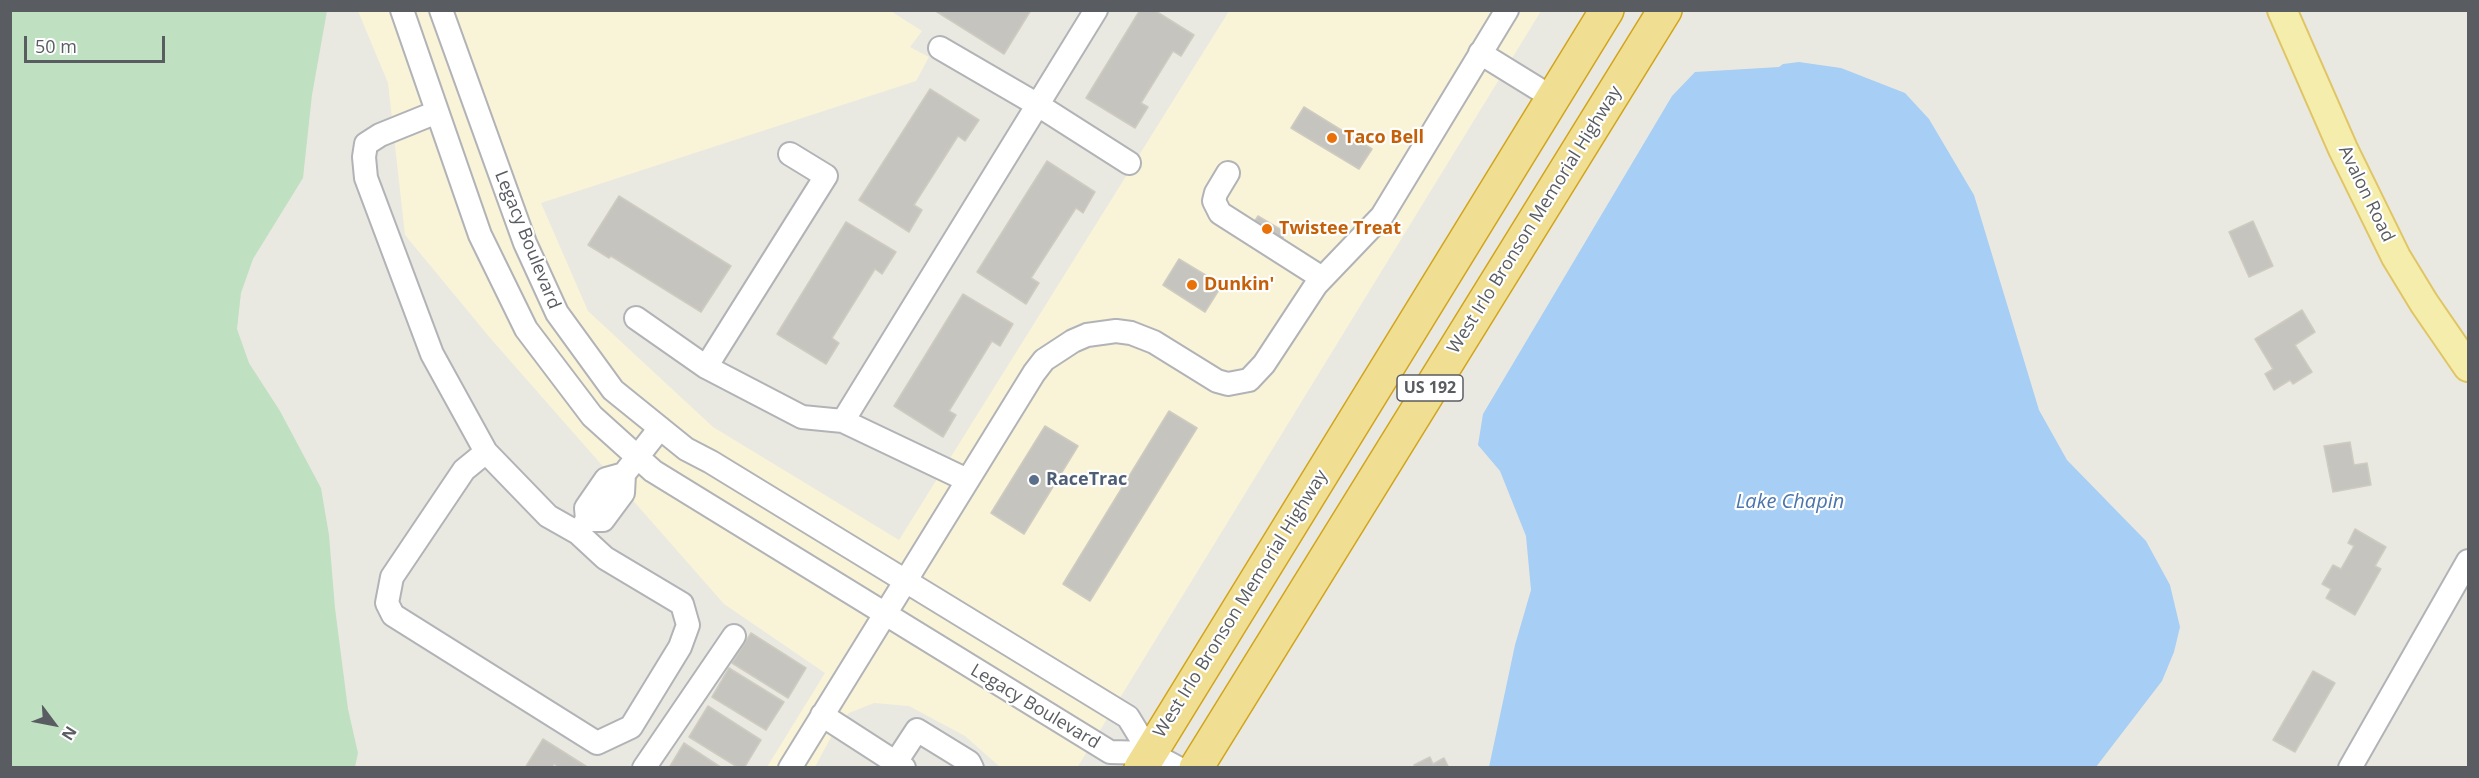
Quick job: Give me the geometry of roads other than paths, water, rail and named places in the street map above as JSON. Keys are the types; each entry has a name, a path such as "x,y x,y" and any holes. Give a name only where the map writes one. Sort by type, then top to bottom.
{"highway":[{"name":"West Irlo Bronson Memorial Highway","path":"1145,760 1607,10"},
{"name":"West Irlo Bronson Memorial Highway","path":"1196,768 1665,10"},
{"path":"1552,98 1559,130 1557,184"}],"main road":[{"name":"Avalon Road","path":"2282,10 2343,149 2396,257 2424,303 2469,367"}],"street":[{"name":"Legacy Boulevard","path":"402,10 480,235 526,329 631,466 652,471 1110,753 1145,760"},
{"name":"Legacy Boulevard","path":"441,10 525,243 557,313 613,390 686,449 711,462 1128,717 1145,760"},
{"path":"843,421 1096,10"},
{"path":"790,768 967,480 1044,360 1073,340 1103,332 1131,333 1154,342 1217,381 1238,384 1248,380 1257,373 1322,278 1382,216 1507,10"},
{"path":"940,48 1038,105 1129,163"},
{"path":"1480,53 1552,98"},
{"path":"437,112 380,135 366,144 364,158 366,178 432,354 486,452 548,516 583,526 605,558 682,604 688,626 680,647 631,727 597,743 393,615 387,603 392,577 464,470 486,452"},
{"path":"706,367 826,176 790,154"},
{"path":"1228,173 1214,201 1220,213 1322,278"},
{"path":"636,318 706,367 802,417 843,421 967,480"},
{"path":"583,526 586,508 606,479 631,466 660,428"},
{"path":"2350,768 2469,561"},
{"path":"644,768 734,636"},
{"path":"654,690 684,708"},
{"path":"822,715 900,765 917,730 969,762 972,768"},
{"path":"1145,760 1178,768"}],"water":[{"name":"Lake Chapin","path":"1799,62 1841,68 1905,93 1929,119 1974,195 2039,410 2067,460 2146,541 2170,585 2180,627 2174,652 2162,681 2096,767 1489,767 1515,645 1531,590 1526,536 1500,471 1478,445 1483,414 1672,96 1695,72 1779,67 1783,64"}],"place":[{"name":"Taco Bell","path":"1332,138"},
{"name":"Twistee Treat","path":"1267,229"},
{"name":"Dunkin'","path":"1192,285"},
{"name":"RaceTrac","path":"1034,480"}]}
